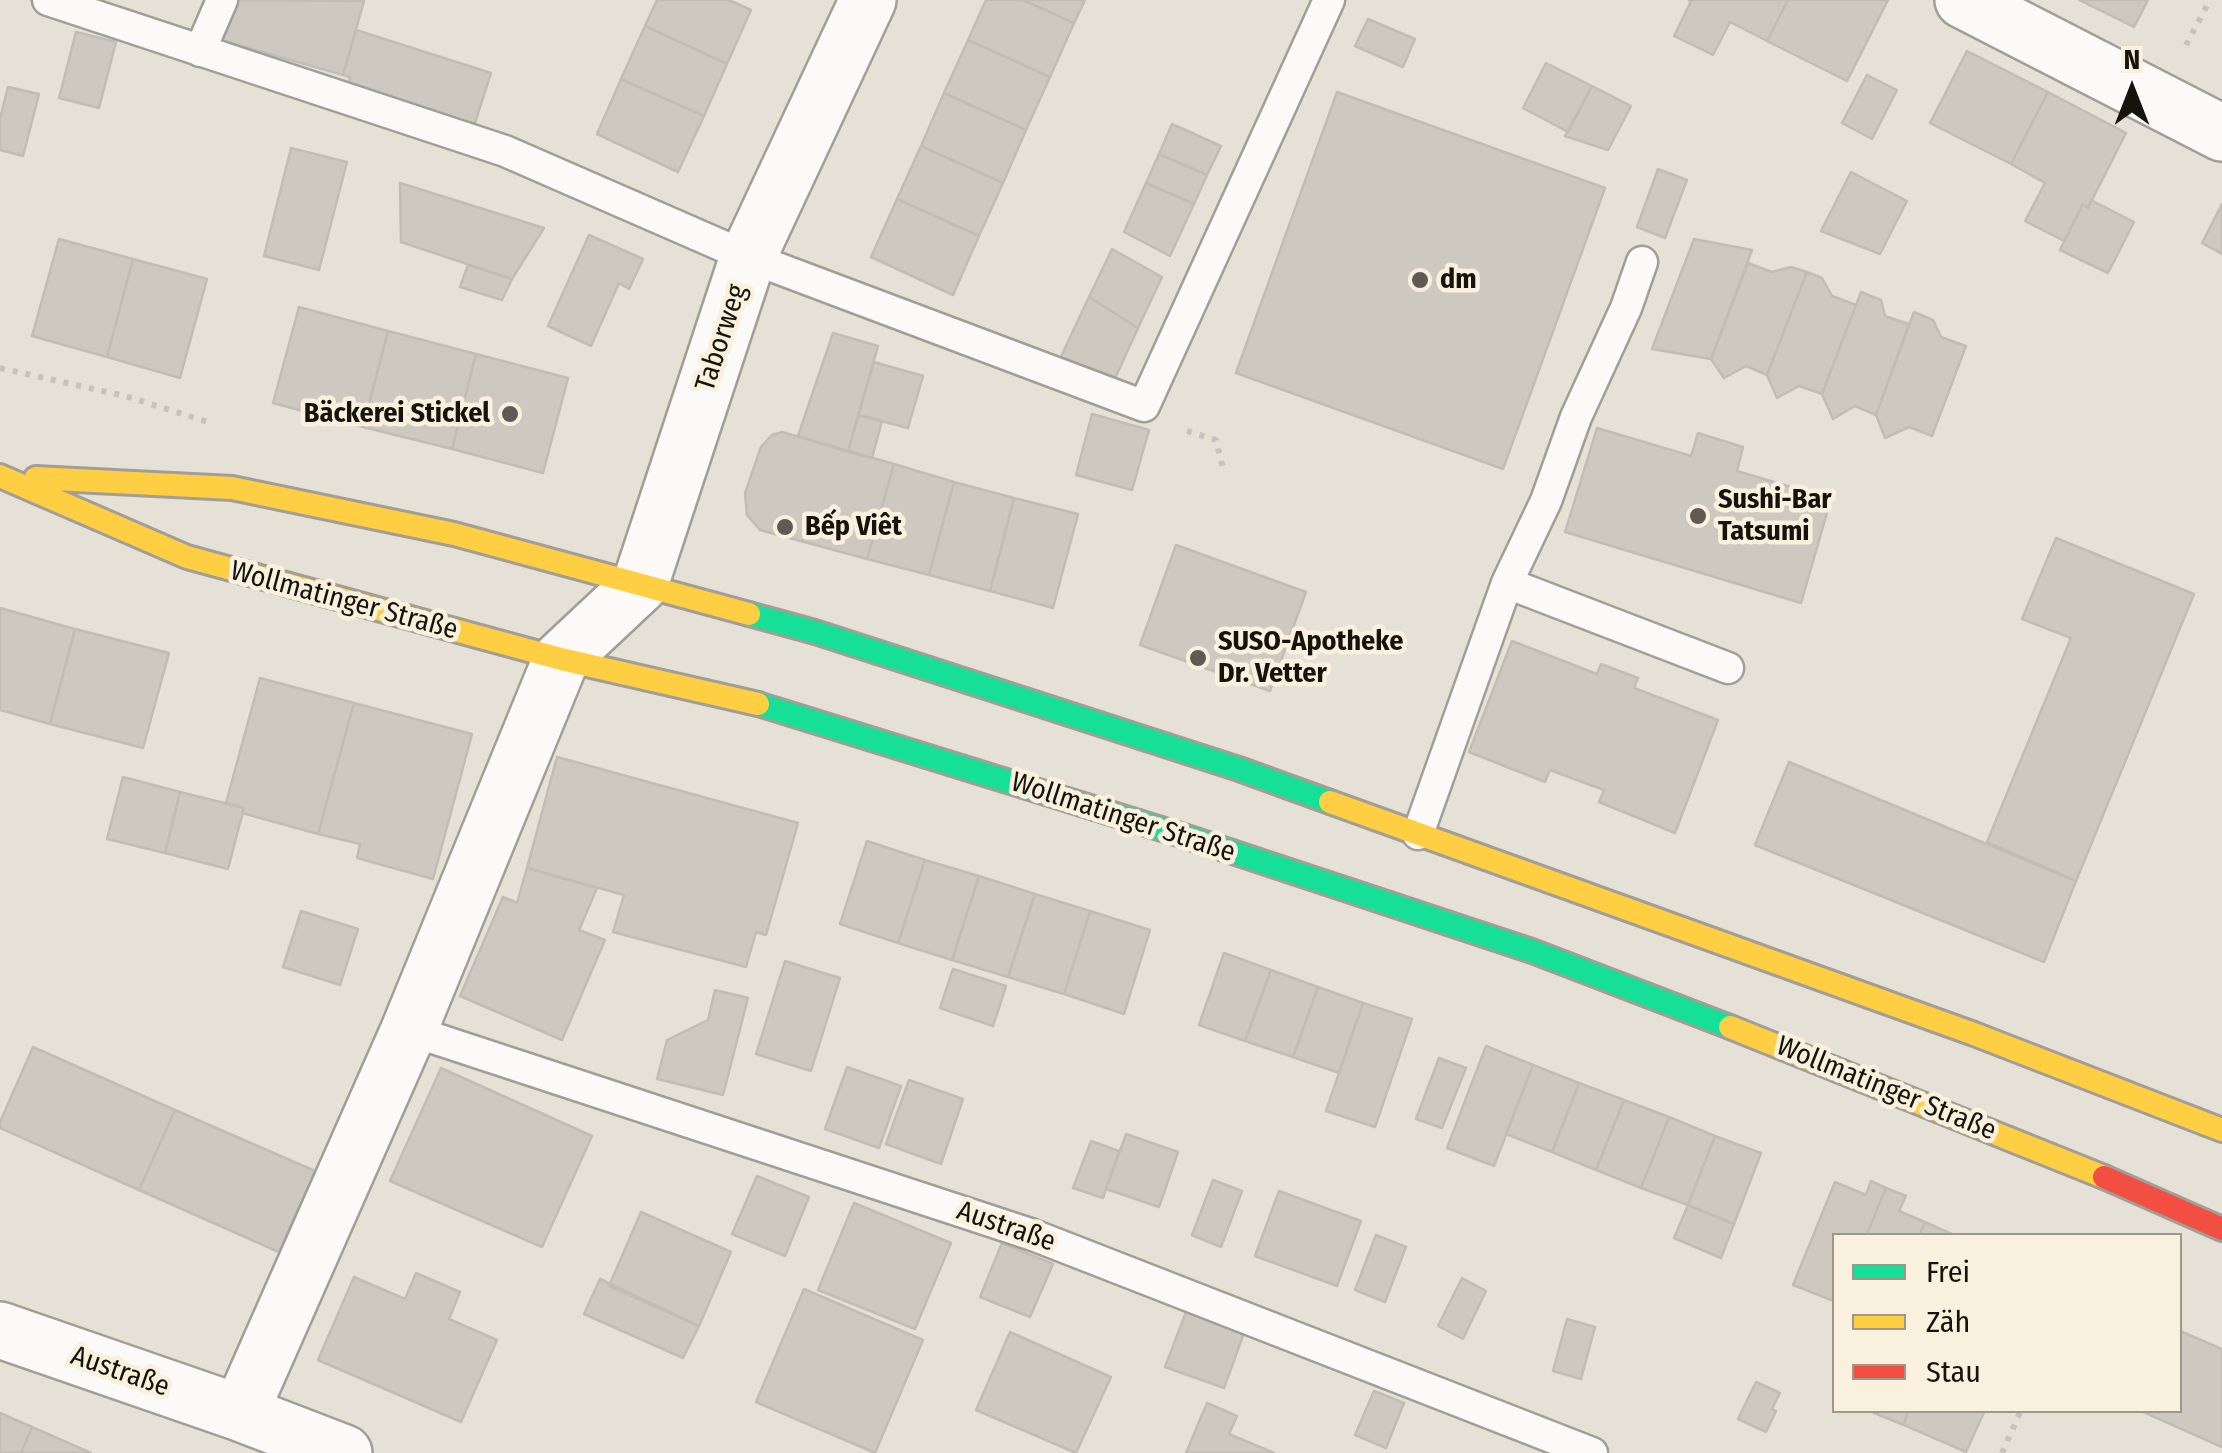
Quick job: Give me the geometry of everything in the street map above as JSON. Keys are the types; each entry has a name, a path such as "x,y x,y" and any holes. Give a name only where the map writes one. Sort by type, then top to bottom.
{"main road":[{"name":"Wollmatinger Straße","path":"1,476 232,488 454,534 814,632 1239,769 1974,1034 2222,1130"},
{"name":"Wollmatinger Straße","path":"1,476 187,557 561,659 748,701 1180,835 1532,951 1772,1043 2117,1182 2222,1229"}],"street":[{"name":"Taborweg","path":"561,659 640,585 748,257 868,0"},
{"path":"1963,0 2222,133"},
{"path":"240,1413 409,1030 561,659"},
{"name":"Austraße","path":"0,1330 344,1453"}],"lane":[{"path":"48,0 505,152 748,257 1144,406 1329,0"},
{"path":"200,51 222,0"},
{"path":"1418,834 1507,583 1546,501 1576,417 1626,308 1642,262"},
{"path":"1507,583 1728,668"},
{"name":"Austraße","path":"409,1030 1032,1235 1592,1453"}],"path":[{"path":"1144,406 1161,424 1216,440 1224,472"},
{"path":"2002,1453 2019,1413"}],"building":[{"path":"233,0 364,1 343,75 221,40"},
{"path":"657,0 729,0 751,10 727,64 645,26"},
{"path":"986,0 1023,0 1074,23 1050,77 968,40"},
{"path":"1023,0 1085,0 1074,23"},
{"path":"1689,0 1788,0 1767,41 1730,22 1713,55 1674,36"},
{"path":"1788,0 1888,0 1847,81 1767,41"},
{"path":"2079,0 2148,0 2134,27"},
{"path":"1368,19 1415,39 1403,67 1355,46"},
{"path":"645,26 727,64 704,116 621,79"},
{"path":"356,30 491,73 473,129 347,89 350,77 343,75"},
{"path":"76,32 116,42 99,108 59,98"},
{"path":"968,40 1050,77 1026,130 944,93"},
{"path":"1967,51 2048,92 2011,164 1930,123"},
{"path":"1546,63 1592,86 1568,132 1523,108"},
{"path":"1867,75 1897,90 1872,139 1842,123"},
{"path":"621,79 704,116 678,172 597,134"},
{"path":"1592,86 1631,106 1608,150 1565,136"},
{"path":"8,87 39,94 23,156 0,150 0,119"},
{"name":"dm","path":"1337,92 1605,188 1503,469 1236,373"},
{"path":"2048,92 2126,133 2088,208 2083,204 2064,241 2025,221 2045,183 2011,164"},
{"path":"944,93 1026,130 1003,183 921,146"},
{"path":"1172,124 1221,146 1207,175 1159,154"},
{"path":"921,146 1003,183 979,236 897,199"},
{"path":"291,148 347,162 319,270 264,256"},
{"path":"1159,154 1207,175 1194,204 1146,183"},
{"path":"1658,169 1687,180 1665,238 1637,227"},
{"path":"1851,172 1907,201 1880,254 1821,231"},
{"path":"400,183 544,228 512,279 401,242"},
{"path":"1146,183 1194,204 1170,256 1124,232"},
{"path":"897,199 979,236 953,295 871,257"},
{"path":"2091,200 2134,222 2108,273 2060,250 2083,204 2088,208"},
{"path":"2222,204 2222,254 2202,243"},
{"path":"589,235 643,259 629,289 619,283 591,346 548,326"},
{"path":"59,239 133,259 107,357 32,336"},
{"path":"1694,239 1752,250 1711,359 1652,349"},
{"path":"1112,249 1162,277 1138,328 1089,297"},
{"path":"133,259 207,279 180,378 107,357"},
{"path":"1748,263 1772,272 1791,267 1807,272 1767,375 1746,366 1724,378 1711,359"},
{"path":"468,265 512,279 502,300 460,287"},
{"path":"1807,272 1822,278 1832,296 1856,305 1822,394 1799,386 1777,398 1767,375"},
{"path":"1861,292 1881,300 1885,316 1909,324 1876,415 1855,406 1833,419 1822,394"},
{"path":"1089,297 1138,328 1112,385 1058,363"},
{"path":"299,307 388,331 363,427 273,403"},
{"path":"1914,312 1933,320 1941,337 1966,346 1932,436 1909,427 1885,438 1876,415"},
{"path":"388,331 476,354 452,449 363,427"},
{"path":"833,333 878,346 848,452 798,436"},
{"name":"Bäckerei Stickel","path":"476,354 568,378 543,473 452,449"},
{"path":"874,362 923,376 908,428 858,415"},
{"path":"1092,414 1149,430 1132,490 1076,475"},
{"path":"858,415 882,421 872,458 848,452"},
{"name":"Sushi-Bar Tatsumi","path":"1597,428 1691,456 1698,433 1743,447 1737,471 1831,499 1801,603 1565,532"},
{"path":"782,432 894,464 867,559 760,530 747,515 745,493 761,447 772,435"},
{"path":"894,464 954,482 929,575 867,559"},
{"path":"954,482 1014,498 990,591 929,575"},
{"path":"1014,498 1078,514 1053,608 990,591"},
{"path":"2056,538 2194,594 2076,881 1987,842 2071,638 2022,619"},
{"path":"1176,545 1306,592 1270,691 1140,645"},
{"path":"0,608 75,629 50,724 0,710"},
{"path":"75,629 169,653 143,748 50,724"},
{"path":"1512,641 1597,674 1601,664 1638,678 1634,688 1718,720 1675,833 1599,802 1604,790 1550,770 1545,782 1469,752"},
{"path":"260,678 354,703 318,834 242,813 244,808 226,803"},
{"path":"354,703 472,734 433,879 357,858 360,844 318,834"},
{"path":"557,757 798,823 766,935 756,932 746,967 613,932 624,895 527,868"},
{"path":"1789,762 2076,881 2044,962 1755,845"},
{"path":"123,777 180,792 165,853 107,839"},
{"path":"180,792 244,808 228,869 165,853"},
{"path":"867,841 925,860 898,943 840,924"},
{"path":"925,860 979,876 952,960 898,943"},
{"path":"527,868 597,888 579,930 605,940 562,1040 460,996 503,897 517,903"},
{"path":"979,876 1035,894 1008,977 952,960"},
{"path":"1035,894 1090,911 1064,994 1008,977"},
{"path":"301,911 358,929 340,985 283,967"},
{"path":"1090,911 1150,930 1124,1014 1064,994"},
{"path":"1224,953 1271,970 1245,1041 1199,1025"},
{"path":"785,961 840,978 811,1071 756,1054"},
{"path":"953,969 1006,986 993,1026 940,1008"},
{"path":"1271,970 1318,987 1293,1057 1245,1041"},
{"path":"1318,987 1363,1003 1339,1073 1293,1057"},
{"path":"715,990 748,998 723,1095 657,1079 667,1040 708,1020"},
{"path":"1363,1003 1412,1019 1375,1127 1326,1111"},
{"path":"1486,1046 1533,1065 1494,1166 1447,1148"},
{"path":"33,1047 175,1110 139,1190 0,1128"},
{"path":"1439,1058 1466,1068 1442,1128 1416,1119"},
{"path":"1533,1065 1579,1083 1552,1152 1506,1134"},
{"path":"847,1067 901,1086 879,1148 825,1129"},
{"path":"441,1068 592,1136 542,1247 390,1181"},
{"path":"909,1080 963,1099 941,1164 886,1144"},
{"path":"1579,1083 1624,1100 1596,1170 1552,1152"},
{"path":"1624,1100 1669,1117 1641,1188 1596,1170"},
{"path":"175,1110 315,1171 279,1252 139,1190"},
{"path":"1669,1117 1715,1136 1688,1205 1641,1188"},
{"path":"1126,1134 1178,1152 1159,1207 1106,1189"},
{"path":"1715,1136 1761,1153 1734,1224 1688,1205"},
{"path":"1091,1141 1119,1151 1103,1198 1073,1188"},
{"path":"757,1176 809,1197 785,1256 732,1234"},
{"path":"1213,1180 1242,1191 1221,1247 1192,1235"},
{"path":"1871,1181 1886,1188 1867,1233 1832,1233 1832,1300 1793,1285 1835,1182 1866,1195"},
{"path":"1886,1188 1906,1196 1899,1211 1925,1222 1920,1233 1867,1233"},
{"path":"1279,1191 1361,1221 1337,1286 1255,1256"},
{"path":"854,1203 951,1243 915,1329 818,1290"},
{"path":"1688,1205 1734,1224 1721,1258 1674,1238"},
{"path":"641,1212 731,1252 699,1326 609,1286"},
{"path":"1925,1222 1949,1233 1920,1233"},
{"path":"1376,1235 1406,1247 1385,1302 1355,1290"},
{"path":"1002,1243 1053,1264 1030,1317 980,1297"},
{"path":"416,1273 460,1292 449,1319 497,1340 461,1422 318,1360 354,1277 405,1299"},
{"path":"1462,1278 1486,1291 1463,1339 1438,1326"},
{"path":"600,1279 699,1326 683,1358 584,1314"},
{"path":"804,1289 923,1340 875,1453 756,1402"},
{"path":"1186,1312 1244,1333 1224,1388 1165,1367"},
{"path":"1567,1319 1595,1327 1581,1379 1553,1371"},
{"path":"1010,1332 1111,1377 1076,1453 976,1410"},
{"path":"2182,1332 2222,1349 2222,1447 2146,1413 2182,1413"},
{"path":"1756,1382 1780,1393 1766,1432 1738,1419"},
{"path":"1374,1391 1404,1403 1386,1448 1355,1435"},
{"path":"1207,1403 1237,1416 1229,1434 1274,1453 1186,1453"},
{"path":"0,1413 32,1427 21,1453 0,1453"},
{"path":"1874,1413 1907,1413 1904,1425"},
{"path":"1907,1413 1984,1413 1966,1452 1904,1425"},
{"path":"32,1427 91,1453 21,1453"}],"traffic: fast":[{"path":"749,614 1239,769 1330,802"},
{"path":"758,704 1181,835 1532,951 1730,1027"}],"traffic: slow":[{"path":"0,476 187,557 561,659 758,704"},
{"path":"36,478 232,488 454,534 749,614"},
{"path":"1330,802 1974,1034 2222,1130"},
{"path":"1730,1027 2104,1177"}],"traffic: jam":[{"path":"2104,1177 2222,1229"}],"place":[{"name":"dm","path":"1420,280"},
{"name":"Bäckerei Stickel","path":"510,414"},
{"name":"Sushi-Bar Tatsumi","path":"1698,516"},
{"name":"Bếp Viêt","path":"785,527"},
{"name":"SUSO-Apotheke Dr. Vetter","path":"1198,658"}]}
